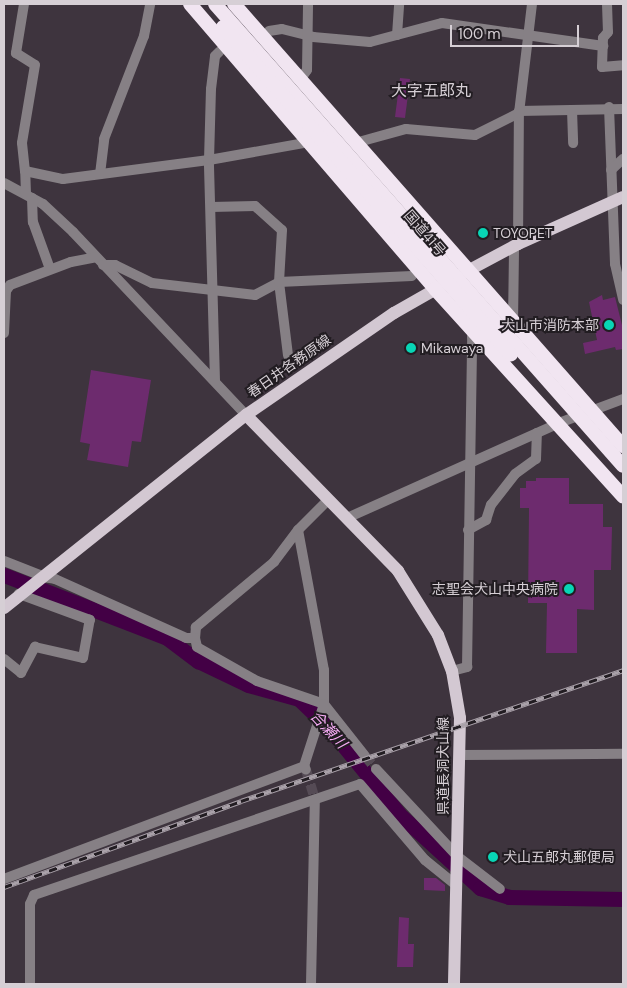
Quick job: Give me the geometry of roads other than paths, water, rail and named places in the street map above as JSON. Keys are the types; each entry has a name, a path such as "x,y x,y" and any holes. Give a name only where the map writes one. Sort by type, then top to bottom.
{"highway":[{"path":"190,4 435,289 559,422 623,496"},
{"name":"国道41号","path":"202,4 268,72 623,466"},
{"name":"国道41号","path":"215,4 268,72 623,483"},
{"path":"234,4 623,446"}],"main road":[{"name":"春日井各務原線","path":"4,608 19,594 246,415 322,360 435,289 469,270 516,245 623,197"},
{"name":"県道長洞犬山線","path":"246,415 398,571 418,599 438,635 452,671 460,718 454,984"}],"street":[{"path":"24,4 16,53 35,66 22,144 33,222 50,270"},
{"path":"100,174 104,139 144,36 150,4"},
{"path":"300,80 307,70 308,4"},
{"path":"396,35 399,4"},
{"path":"513,322 519,112 526,34 532,4"},
{"path":"607,4 608,32 602,38 602,67 623,65"},
{"path":"270,31 282,29 307,35 361,42 442,23 602,46"},
{"path":"215,382 209,160 212,81 215,56 218,52"},
{"path":"355,143 406,128 475,135 519,112 609,107 623,108"},
{"path":"609,107 611,202 623,300"},
{"path":"572,110 573,143"},
{"path":"25,171 63,179 209,160 310,142"},
{"path":"610,170 623,159"},
{"path":"4,183 43,204 103,264 246,415"},
{"path":"211,206 255,206 279,224 282,230 279,282 288,355"},
{"path":"4,333 6,291 10,285 50,270 96,257"},
{"path":"103,264 115,265 152,283 255,295 279,282 412,276"},
{"path":"452,671 467,667 472,337 476,331"},
{"path":"347,518 559,422 623,399"},
{"path":"468,530 486,520 491,505 515,474 536,459 537,432"},
{"path":"328,500 298,530 257,578 196,627 195,638 197,647 257,682 324,704 366,756"},
{"path":"4,879 305,768 324,704 324,670 298,530"},
{"path":"4,561 42,577 55,579 186,638 195,638"},
{"path":"4,659 21,673 34,647 83,658 90,620 19,594"},
{"path":"460,755 623,754"},
{"path":"376,769 457,856 500,889"},
{"path":"30,984 30,904 34,895 360,784 418,853 456,885"},
{"path":"311,984 314,800"}],"waterway":[{"name":"合瀬川","path":"4,575 167,638 198,661 248,685 299,699 330,729 399,814 480,888 509,897 623,899"}],"tunnel":[{"path":"365,756 376,769"},
{"path":"306,770 315,800"}],"railway":[{"path":"4,887 241,801 623,670"}],"place":[{"name":"TOYOPET","path":"483,233"},
{"name":"犬山市消防本部","path":"609,325"},
{"name":"Mikawaya","path":"411,348"},
{"name":"志聖会犬山中央病院","path":"569,589"},
{"name":"犬山五郎丸郵便局","path":"493,857"}],"district":[{"name":"大字五郎丸","path":"431,91"}]}
